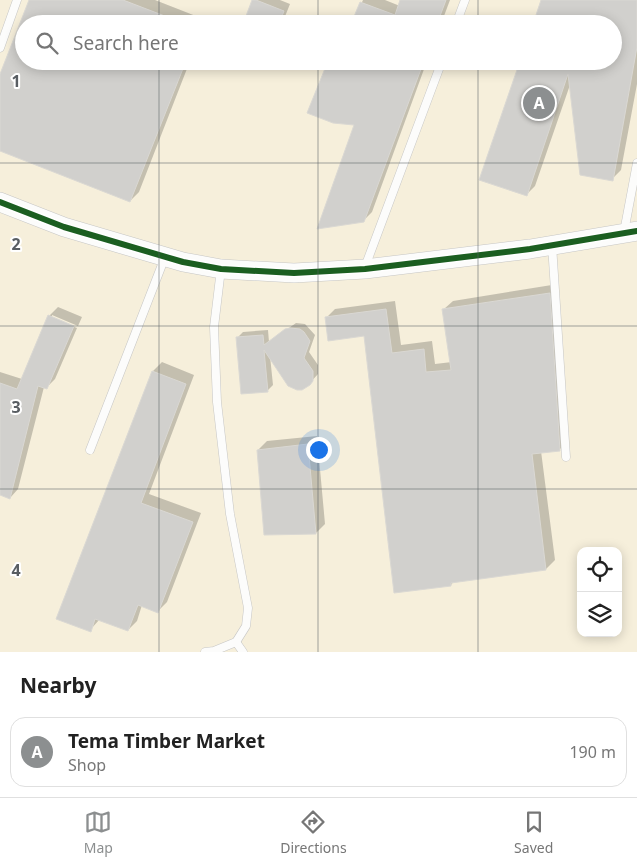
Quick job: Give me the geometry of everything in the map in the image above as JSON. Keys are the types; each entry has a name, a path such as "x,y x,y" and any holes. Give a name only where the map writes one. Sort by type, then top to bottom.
{"street":[{"path":"0,202 64,227 165,257 221,269 294,273 365,269 552,245 631,232"}],"lane":[{"path":"0,48 17,0"},
{"path":"459,15 465,0"},
{"path":"365,269 439,70"},
{"path":"631,232 637,162"},
{"path":"552,245 566,457"},
{"path":"90,450 165,257"},
{"path":"204,652 214,651 236,642 246,626 248,608 230,514 217,402 214,327 221,269"},
{"path":"236,642 243,652"}],"shaded area":[{"path":"0,0 637,0 637,652 0,652"}],"building":[{"path":"29,0 123,0 162,15 23,15"},
{"path":"252,0 284,11 282,15 246,15"},
{"path":"400,0 446,0 440,15 395,15"},
{"path":"541,0 637,0 637,47 613,181 580,175 568,74 527,196 479,180 517,70 622,70 622,15 536,15"},
{"path":"360,2 395,15 355,15"},
{"path":"15,36 15,70 182,70 130,202 0,151 0,74"},
{"path":"324,70 421,70 364,222 317,229 354,125 333,123 307,113"},
{"path":"550,293 560,451 532,454 546,570 451,583 451,586 394,593 364,336 328,341 325,317 386,309 392,353 424,349 426,372 451,370 442,309"},
{"path":"48,315 74,326 47,389 38,386 10,499 0,495 0,383 17,389"},
{"path":"285,329 300,329 310,341 304,358 313,371 313,381 302,390 288,386 264,350 268,392 241,394 236,337 263,335 264,345"},
{"path":"152,371 186,384 141,503 193,522 158,613 138,605 128,631 95,619 91,632 56,619"},
{"path":"308,444 316,534 264,535 257,450"}],"cycle path":[{"path":"0,202 64,227 183,262 221,269 294,273 365,269 530,249 637,231"}],"place":[{"name":"Tema Timber Market","path":"539,103"}]}
